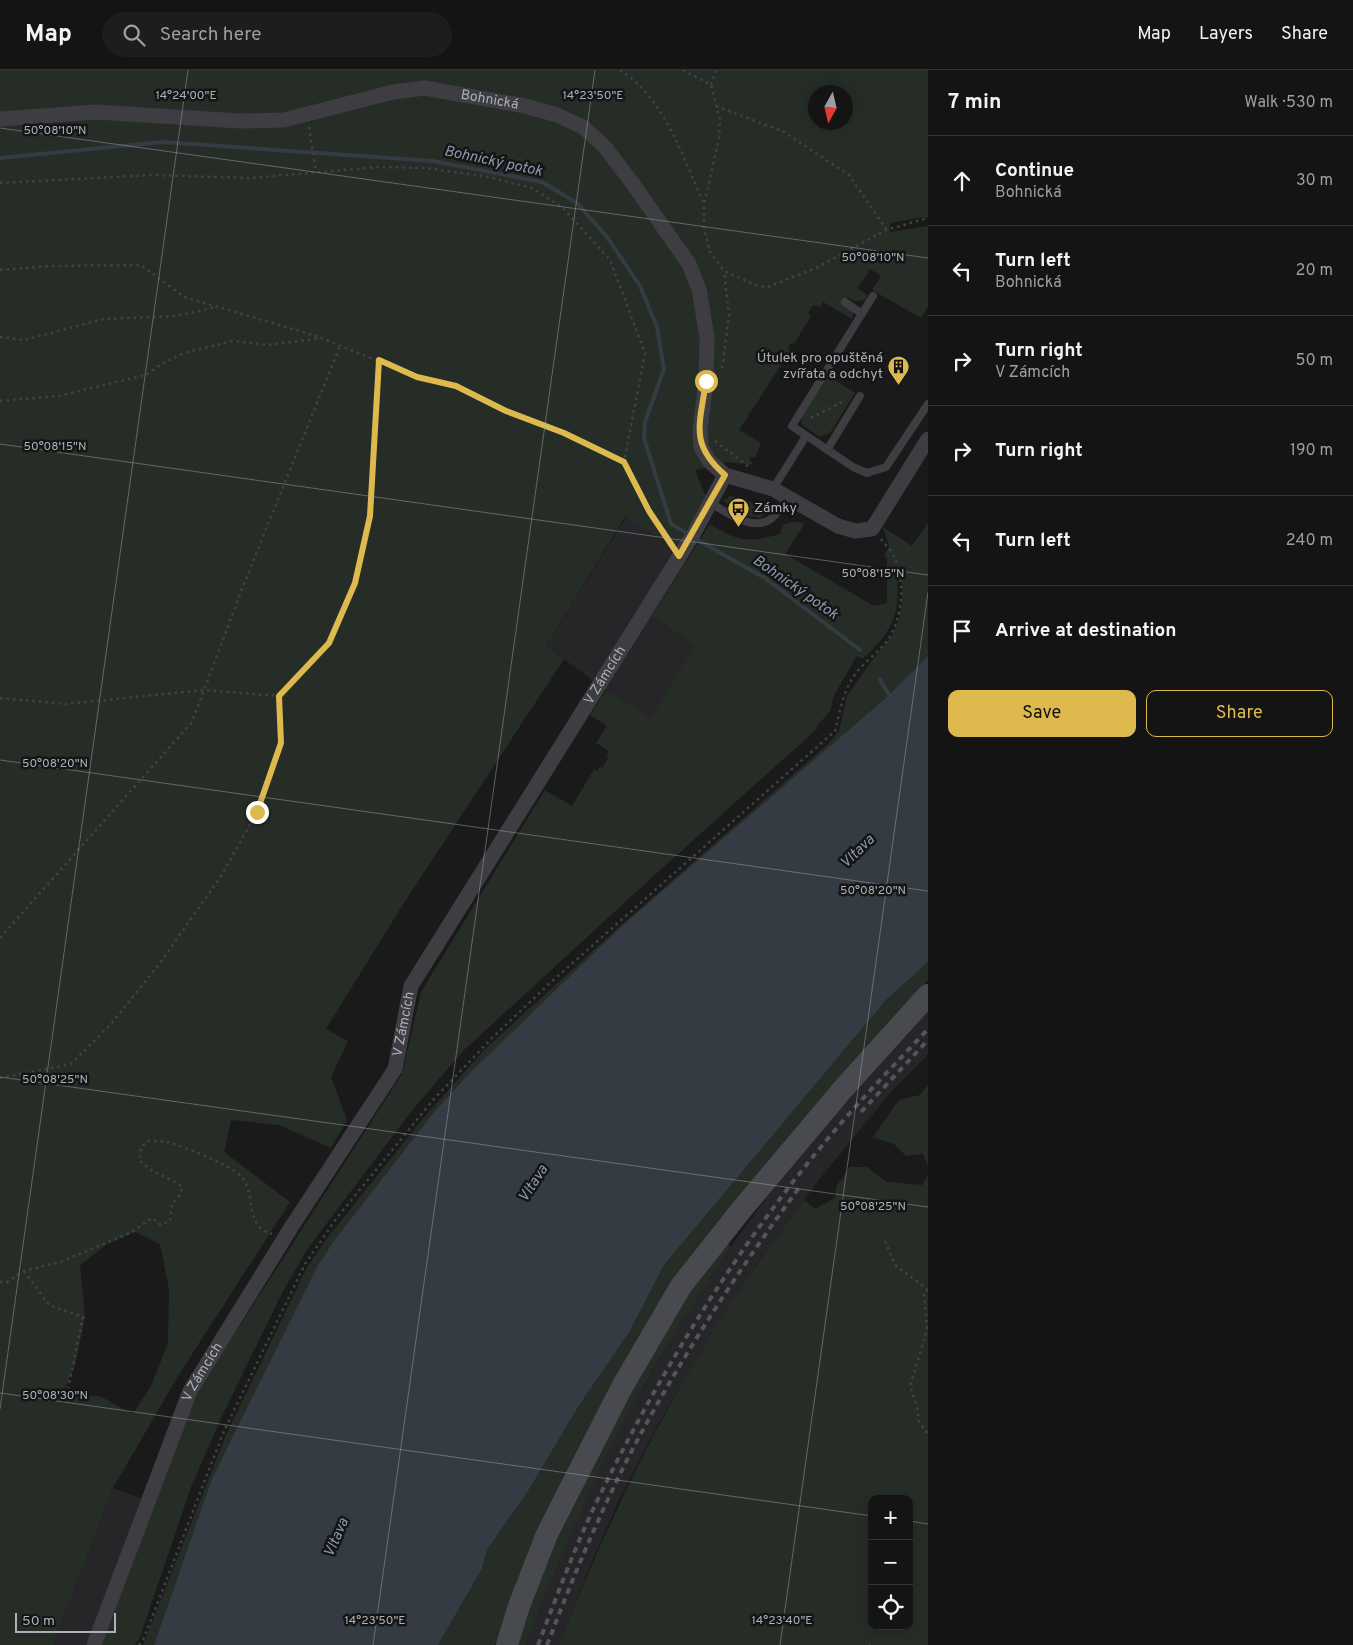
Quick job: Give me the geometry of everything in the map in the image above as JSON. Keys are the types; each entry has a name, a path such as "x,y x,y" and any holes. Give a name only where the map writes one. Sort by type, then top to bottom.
{"main road":[{"path":"507,1645 519,1606 547,1534 622,1387 681,1286 742,1209 843,1089 928,995"}],"street":[{"name":"Bohnická","path":"0,119 96,112 240,121 284,120 393,92 425,88 525,106 557,115 583,128 605,147 689,264 699,289 707,338 706,381 700,430 701,447 709,461 725,475"},
{"path":"725,475 773,489 838,526 855,531 872,529 928,439"},
{"name":"V Zámcích","path":"94,1645 190,1391 285,1238 395,1069 411,986 692,536 725,475"}],"lane":[{"path":"873,296 792,426 853,467 867,473 886,467 928,404"},
{"path":"845,302 862,314"},
{"path":"827,450 858,398"},
{"path":"773,489 806,436"},
{"path":"710,503 748,522 761,523 773,517 787,497"}],"path":[{"path":"620,70 633,78 667,121 704,205"},
{"path":"683,70 711,85"},
{"path":"716,70 711,85 720,120 719,138 704,205 704,228 710,252 724,271 758,286 768,288 818,267 886,230 924,219 928,220"},
{"path":"716,106 784,132 849,175 886,230"},
{"path":"307,114 314,149 316,172"},
{"path":"0,183 151,175 250,178 316,172 426,168 471,174 532,188 563,208 610,260 645,354 624,462"},
{"path":"0,270 49,266 141,265 184,297 321,338 417,377 456,386 506,411 564,433 624,462 649,511 679,556"},
{"path":"721,373 729,316 724,271"},
{"path":"0,337 24,340 104,319 177,316 218,307"},
{"path":"0,401 58,396 146,375 163,363 184,353 232,341 267,344 321,338"},
{"path":"0,938 192,722 242,589 340,346"},
{"path":"0,1078 71,1064 111,1024 157,967 220,878 257,812 281,743 279,696 329,643 355,583 370,516 379,360"},
{"path":"794,422 801,422 847,400 858,398"},
{"path":"713,439 753,469 756,483"},
{"path":"139,1645 144,1638 224,1431 305,1264 336,1219 433,1100 492,1038 549,984 836,731 845,694 855,674 887,641 898,618 900,582 894,556 872,529"},
{"path":"0,698 66,704 204,690 279,696"},
{"path":"0,1282 7,1282 24,1271 63,1261 132,1232 152,1218 161,1225 170,1221 172,1204 181,1194 182,1186 170,1178 150,1171 139,1160 141,1148 148,1141 166,1142 227,1166 242,1177 253,1217 263,1232 285,1238"},
{"path":"886,1241 895,1265 928,1289 924,1294 927,1330 910,1386 917,1406 919,1422 928,1434"},
{"path":"24,1271 49,1305 82,1317 68,1388"}],"shaded area":[{"path":"0,70 928,70 928,218 923,217 890,223 890,232 928,226 928,306 921,318 872,290 881,276 870,269 858,288 867,295 865,300 855,301 847,297 843,303 854,312 852,319 823,302 820,307 813,305 808,313 811,316 794,344 791,343 788,349 791,350 739,430 761,443 755,457 749,457 753,465 727,462 695,470 706,497 676,548 625,517 546,646 564,659 400,909 326,1029 348,1041 331,1077 347,1120 331,1148 279,1125 231,1120 224,1152 290,1202 178,1376 113,1488 53,1645 0,1645","holes":["135,1232 160,1244 169,1289 168,1343 151,1386 133,1414 100,1396 62,1394 75,1366 85,1317 80,1265 107,1244"]},
{"path":"827,375 855,393 830,433 820,437 802,425 801,417"},
{"path":"731,496 769,508 770,511 760,518 748,516 723,501"},
{"path":"626,517 689,557 652,616 695,645 651,719 606,690 546,646"},
{"path":"792,522 805,523 785,554 874,606 887,603 887,557 884,556 889,546 883,527 912,546 928,523 928,656 889,695 624,924 439,1106 211,1481 154,1645 143,1645 226,1435 307,1267 327,1238 421,1121 484,1050 618,928 828,744 839,731 847,696 892,636 899,619 902,603 902,575 897,575 897,601 892,622 887,632 863,659 857,656 833,697 831,710 816,727 818,728 463,1051 413,1109 306,1251 282,1293 222,1416 191,1487 139,1640 135,1645 102,1645 197,1392 402,1074 421,992 545,790 572,806 594,769 597,771 600,766 602,768 609,757 606,756 609,751 596,743 607,726 590,715 606,690 651,718 695,645 652,616 710,524 728,534 752,540 780,534 783,525"},
{"path":"928,962 928,980 836,1082 734,1202 547,1517 495,1645 438,1645 482,1569 487,1550 530,1488 578,1407 630,1331 664,1265 886,1000"},
{"path":"928,1011 928,1055 892,1091 821,1177 757,1264 701,1351 659,1423 620,1498 588,1571 559,1645 525,1645 558,1559 592,1485 631,1408 674,1335 731,1246 796,1158"},
{"path":"928,1085 928,1166 923,1154 906,1156 894,1144 873,1137 899,1100 920,1095"},
{"path":"850,1167 867,1167 887,1182 922,1185 928,1175 928,1645 559,1645 583,1586 636,1470 697,1358 767,1251 805,1200 815,1209 836,1197 836,1187"},
{"path":"724,1241 731,1246 654,1368 602,1467 562,1555 525,1645 515,1645 557,1532 672,1315"},
{"path":"113,1488 143,1499 89,1645 53,1645"}],"water":[{"name":"Vltava","path":"928,656 928,962 886,1000 664,1265 630,1331 578,1407 530,1488 487,1550 482,1569 438,1645 154,1645 211,1481 318,1265 337,1237 439,1106 473,1070 624,924 889,695"}],"waterway":[{"name":"Bohnický potok","path":"0,158 163,142 433,161 542,182 577,203 607,237 640,286 657,327 664,369 645,422 644,438 671,524 688,534"},
{"name":"Bohnický potok","path":"694,538 765,578 860,650"},
{"name":"Bohnický potok","path":"880,679 889,695 893,697"}],"railway":[{"path":"538,1645 576,1548 602,1491 652,1396 708,1303 769,1214 802,1171 858,1104 928,1029"},
{"path":"861,1112 928,1040"},
{"path":"547,1645 594,1529 650,1417 722,1299 801,1185"}],"place":[{"name":"Útulek pro opuštěná zvířata a odchyt","path":"899,385"},
{"name":"Zámky","path":"738,527"}],"route":[{"path":"257,812 281,743 279,696 329,643 355,583 370,516 379,360 417,377 456,386 506,411 564,433 624,462 649,511 679,556 694,533 725,475 709,461 701,447 700,430 706,381"}]}
